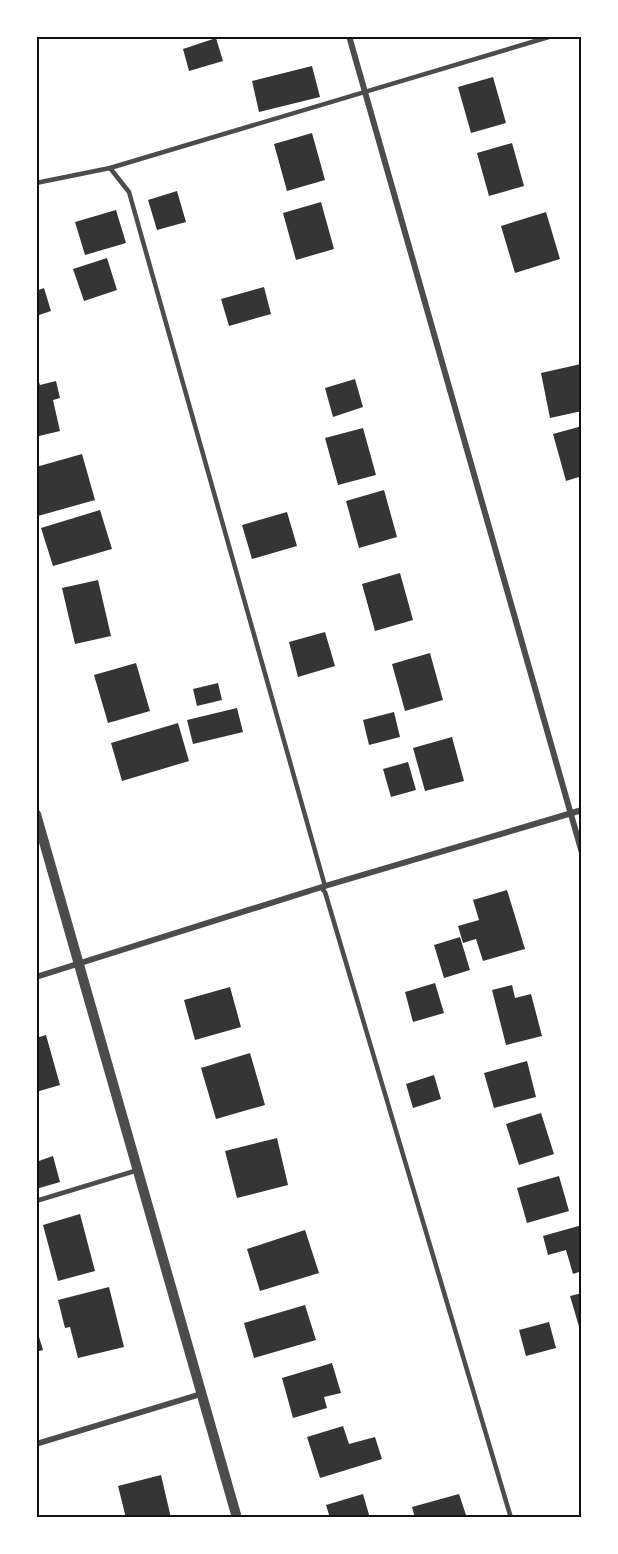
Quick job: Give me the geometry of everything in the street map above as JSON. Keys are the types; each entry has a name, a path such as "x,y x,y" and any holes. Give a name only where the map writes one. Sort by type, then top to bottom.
{"street":[{"path":"349,36 582,853"},
{"path":"36,977 326,886 582,810"},
{"path":"36,814 237,1518"},
{"path":"36,1444 201,1394"}],"lane":[{"path":"36,183 110,168 552,36"},
{"path":"110,168 129,192 326,886 322,890 325,892 511,1518"},
{"path":"36,1201 138,1170"}],"building":[{"path":"216,38 223,61 189,71 183,49"},
{"path":"312,66 320,97 259,112 252,81"},
{"path":"493,77 506,123 471,133 458,87"},
{"path":"312,133 325,180 287,191 274,144"},
{"path":"512,143 524,186 489,196 477,153"},
{"path":"177,191 186,222 157,230 148,200"},
{"path":"321,202 334,249 296,260 283,213"},
{"path":"116,210 126,243 85,255 75,222"},
{"path":"546,212 560,259 515,273 501,226"},
{"path":"107,258 117,290 84,301 73,269"},
{"path":"264,287 271,314 229,326 221,299"},
{"path":"44,288 51,311 36,316 36,291"},
{"path":"581,364 582,411 550,418 541,373"},
{"path":"36,374 40,385 56,381 60,398 53,400 60,431 39,436 36,432"},
{"path":"355,379 363,407 333,417 325,388"},
{"path":"582,426 582,476 566,481 553,434"},
{"path":"363,428 376,475 338,485 325,438"},
{"path":"82,454 95,500 38,516 36,467"},
{"path":"384,490 397,537 359,548 346,501"},
{"path":"100,510 112,549 53,566 41,528"},
{"path":"287,512 297,546 252,559 242,525"},
{"path":"400,573 413,620 375,631 362,584"},
{"path":"98,580 111,636 75,644 62,588"},
{"path":"325,632 335,666 298,677 289,642"},
{"path":"430,653 443,700 405,711 392,664"},
{"path":"136,663 150,711 108,723 94,675"},
{"path":"218,683 222,700 197,706 193,689"},
{"path":"237,708 243,732 193,744 187,720"},
{"path":"394,712 400,737 369,745 363,720"},
{"path":"178,723 189,761 122,781 111,743"},
{"path":"452,737 464,781 425,791 413,748"},
{"path":"408,762 416,790 391,797 383,769"},
{"path":"507,890 525,949 483,961 476,939 463,943 458,926 479,920 473,900"},
{"path":"460,937 470,970 444,978 434,945"},
{"path":"435,983 444,1013 413,1022 405,992"},
{"path":"512,985 515,998 531,994 542,1036 506,1045 492,990"},
{"path":"230,987 241,1027 195,1040 184,1000"},
{"path":"46,1035 60,1085 36,1092 36,1038"},
{"path":"250,1053 265,1105 216,1119 201,1068"},
{"path":"527,1061 536,1097 494,1108 484,1073"},
{"path":"434,1075 441,1099 413,1108 406,1084"},
{"path":"541,1113 554,1154 519,1165 506,1124"},
{"path":"277,1138 288,1185 237,1198 225,1151"},
{"path":"53,1156 60,1182 36,1189 36,1162"},
{"path":"559,1176 569,1211 527,1223 517,1188"},
{"path":"80,1214 95,1271 58,1281 43,1225"},
{"path":"582,1225 582,1271 573,1274 566,1250 548,1255 543,1236"},
{"path":"305,1230 319,1273 260,1291 247,1249"},
{"path":"109,1287 124,1347 78,1358 70,1327 65,1328 58,1300"},
{"path":"582,1293 582,1330 580,1330 570,1296"},
{"path":"305,1305 316,1340 254,1358 244,1323"},
{"path":"549,1322 556,1348 526,1356 519,1330"},
{"path":"36,1327 43,1350 36,1352"},
{"path":"332,1363 341,1393 324,1397 327,1408 293,1418 282,1378"},
{"path":"343,1426 349,1444 375,1437 382,1459 320,1478 307,1437"},
{"path":"161,1475 171,1518 126,1518 118,1486"},
{"path":"363,1494 370,1518 330,1518 326,1505"},
{"path":"459,1494 467,1518 415,1518 412,1507"}]}
